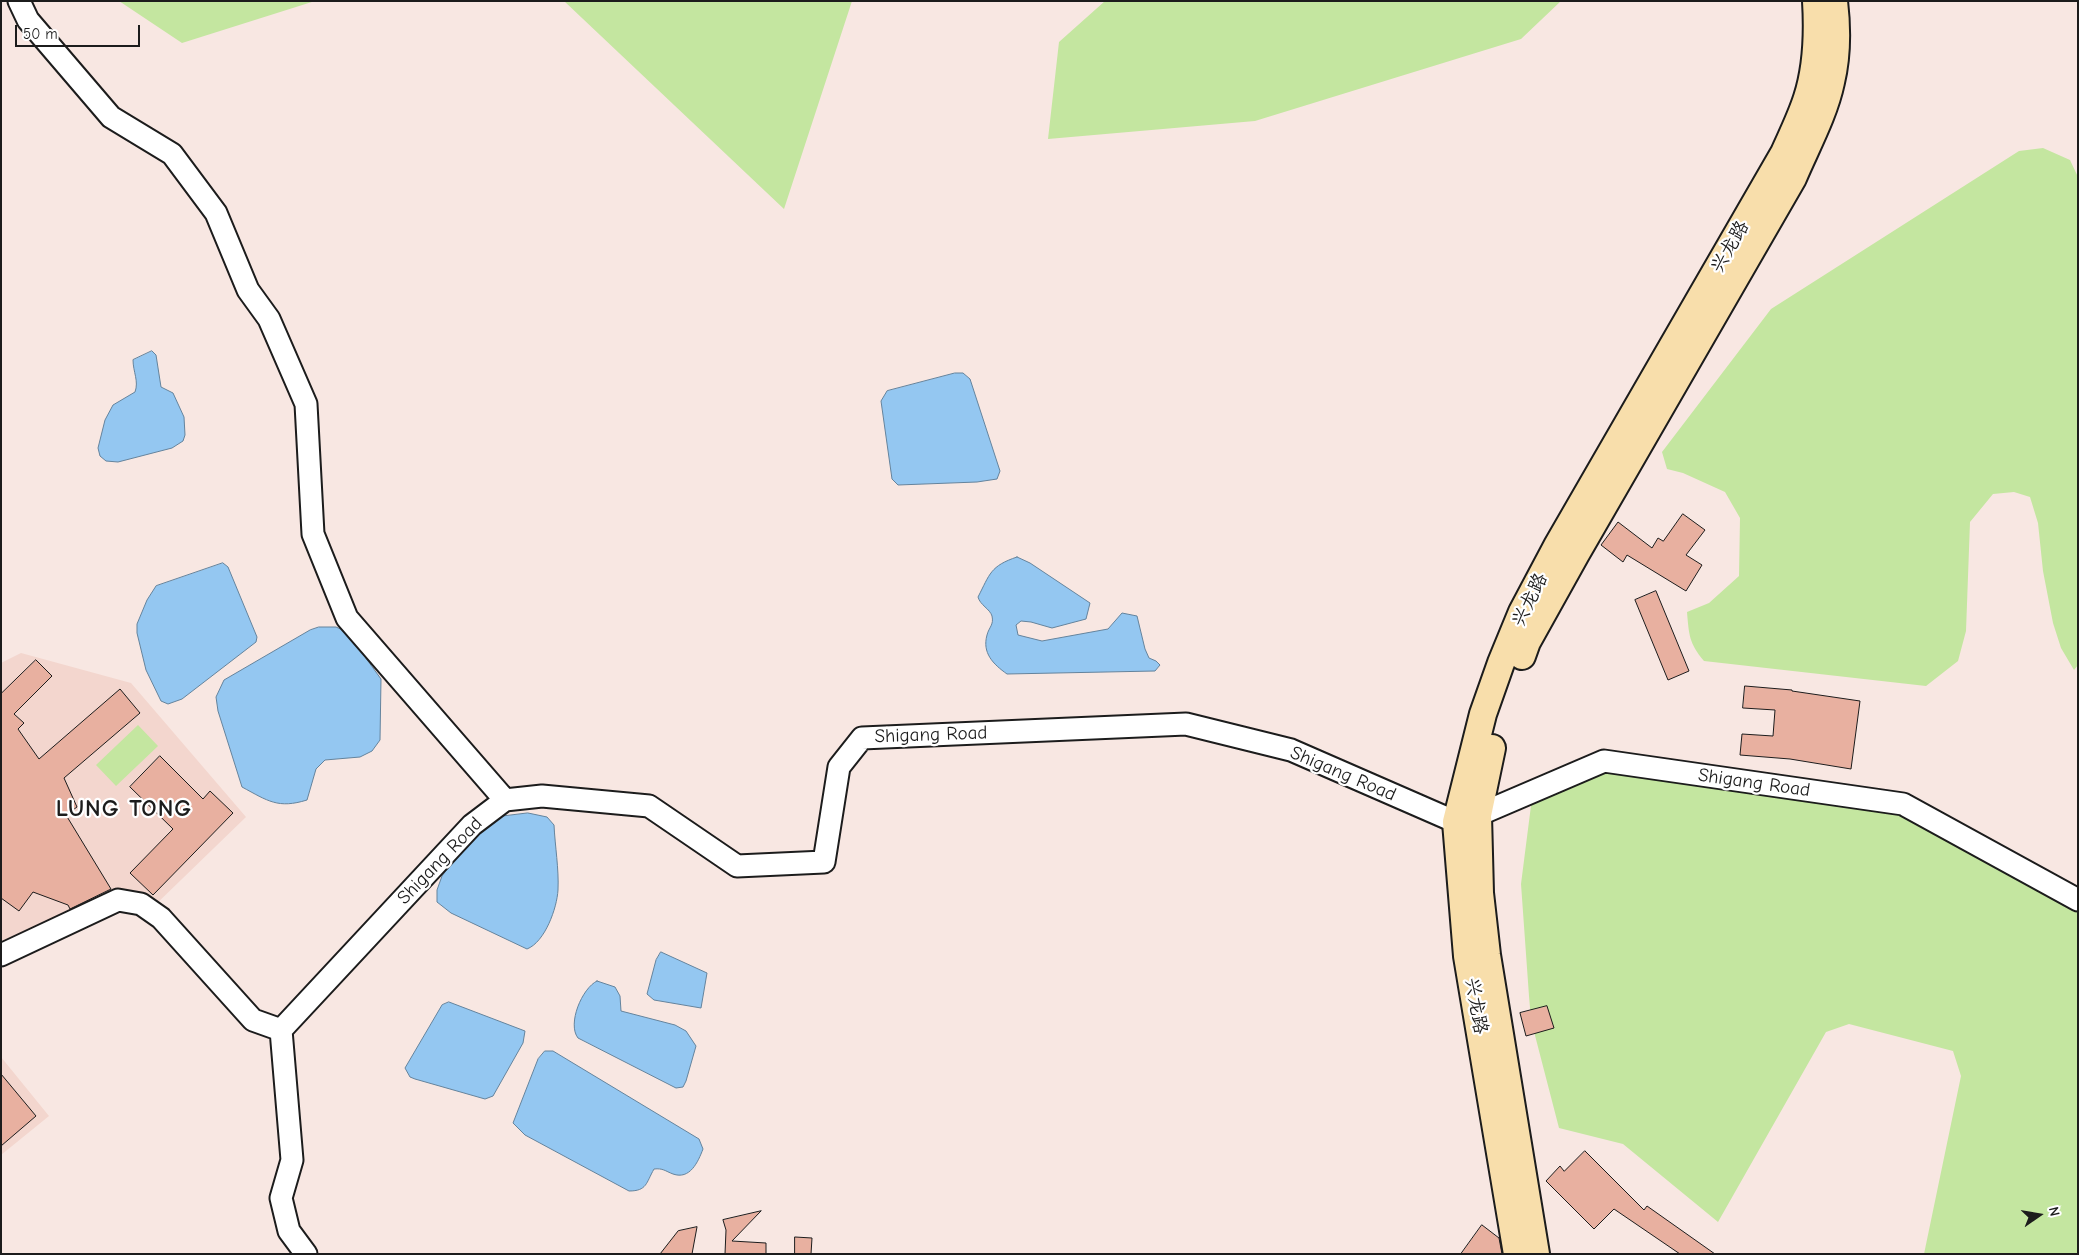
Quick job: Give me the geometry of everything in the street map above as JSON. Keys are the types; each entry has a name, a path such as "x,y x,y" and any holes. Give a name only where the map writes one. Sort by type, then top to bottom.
{"main road":[{"name":"兴龙路","path":"1517,1254 1467,956 1467,818 1483,714 1522,612 1562,538 1784,153 1807,98 1815,62 1816,1"},
{"name":"兴龙路","path":"1536,1254 1487,955 1480,893 1467,818 1499,716 1527,642 1797,169 1817,123 1831,81 1836,24 1834,1"}],"street":[{"path":"19,1 28,20 111,117 172,154 216,213 248,290 269,319 306,404 313,534 346,618 505,800"},
{"name":"Shigang Road","path":"281,1030 472,825 505,800 542,796 649,806 737,866 824,862 839,767 862,738 1186,724 1291,750 1467,818 1604,761 1613,762 1904,804 2078,900"},
{"path":"1,955 118,900 141,904 161,918 253,1020 281,1030 292,1160 281,1198 289,1231 306,1254"}],"shaded area":[{"path":"21,653 131,683 246,817 150,910 118,900 1,955 1,663"},
{"path":"1,1057 49,1116 1,1155"}],"green space":[{"path":"119,1 315,1 182,43"},
{"path":"564,1 852,1 784,209"},
{"path":"1105,1 1561,1 1521,39 1255,121 1048,139 1059,42"},
{"path":"2043,148 2070,160 2078,177 2078,665 2074,670 2061,648 2053,623 2043,571 2038,523 2030,497 2014,492 1993,494 1970,522 1966,631 1958,661 1926,686 1704,661 1695,649 1691,638 1687,612 1709,603 1739,576 1740,518 1725,492 1683,473 1667,469 1662,452 1771,309 2019,151"},
{"path":"138,725 158,746 116,786 96,765"},
{"path":"1604,761 1903,804 2078,900 2078,1254 1924,1254 1961,1076 1953,1051 1849,1024 1826,1032 1718,1222 1623,1144 1559,1128 1531,1020 1521,884 1533,790"}],"water":[{"path":"152,351 156,355 161,387 173,393 184,417 185,435 183,441 172,448 118,462 106,461 100,456 98,448 105,420 113,405 135,392 133,360"},
{"path":"955,373 963,373 970,379 1000,471 997,479 977,482 898,485 892,479 881,401 887,391"},
{"path":"1017,557 1030,563 1090,603 1086,619 1052,628 1021,621 1016,625 1018,635 1042,641 1108,629 1122,613 1137,616 1149,658 1160,665 1155,671 1007,674 993,662 987,653 986,641 992,624 992,616 978,597 992,572 1001,564"},
{"path":"223,563 228,567 257,637 256,642 182,699 168,704 161,701 146,670 137,633 137,624 147,600 156,586"},
{"path":"319,627 336,627 347,632 381,679 380,740 372,751 360,757 325,760 316,769 307,800 281,804 266,800 242,787 218,711 216,697 224,680 310,630"},
{"path":"528,813 547,817 554,825 558,890 549,924 539,939 527,949 451,913 437,902 437,890 442,876 472,836 496,817"},
{"path":"661,952 707,973 701,1008 654,1000 647,994 656,960"},
{"path":"597,981 615,987 620,996 621,1011 675,1025 686,1031 696,1046 683,1087 676,1088 578,1038 574,1024 581,998 591,985"},
{"path":"449,1002 525,1031 523,1043 493,1096 485,1099 415,1079 410,1077 405,1068 442,1005"},
{"path":"545,1051 553,1051 699,1139 703,1149 692,1169 679,1175 662,1169 654,1169 643,1188 629,1191 525,1135 513,1123 538,1059"}],"building":[{"path":"1683,514 1705,530 1686,555 1702,565 1686,591 1627,555 1623,562 1601,545 1618,522 1652,548 1658,538 1663,541"},
{"path":"1656,591 1689,671 1668,680 1635,600"},
{"path":"36,660 52,676 14,714 24,723 18,729 39,759 120,689 140,713 64,778 77,807 66,815 111,889 70,909 68,905 33,892 19,911 1,898 1,694"},
{"path":"1745,686 1792,690 1860,701 1851,769 1790,759 1740,755 1742,734 1773,736 1775,710 1743,708"},
{"path":"160,756 203,799 210,791 233,813 153,895 130,873 173,829 130,787"},
{"path":"1547,1006 1554,1028 1526,1036 1520,1013"},
{"path":"1,1074 36,1116 1,1146"},
{"path":"1585,1151 1644,1210 1647,1206 1715,1254 1680,1254 1614,1209 1594,1229 1546,1181 1560,1166 1564,1171"},
{"path":"761,1211 732,1241 766,1243 766,1254 725,1254 726,1230 723,1220"},
{"path":"1482,1225 1499,1238 1502,1254 1461,1254"},
{"path":"697,1227 692,1254 660,1254 678,1231"},
{"path":"795,1237 812,1238 811,1254 795,1254"}],"district":[{"name":"LUNG TONG","path":"124,809"}]}
